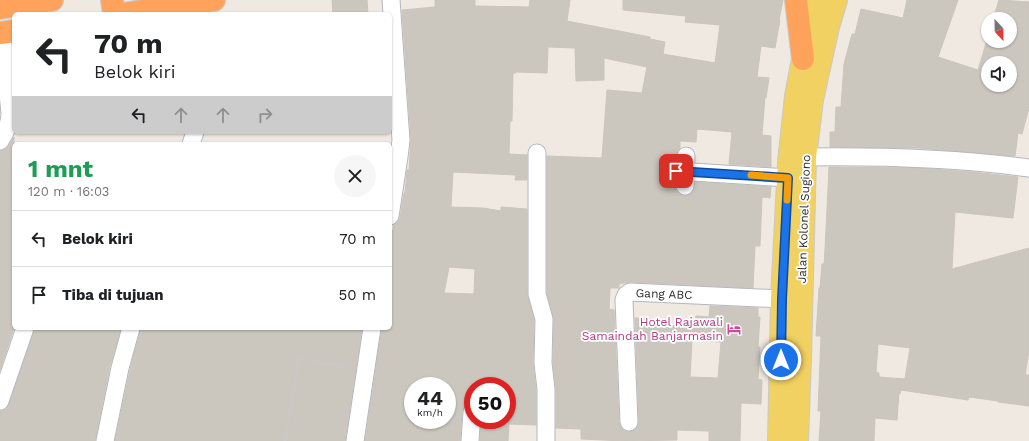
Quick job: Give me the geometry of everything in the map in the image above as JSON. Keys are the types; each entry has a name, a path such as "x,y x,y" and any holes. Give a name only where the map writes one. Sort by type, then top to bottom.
{"highway":[{"path":"0,8 52,0"},
{"path":"112,0 114,12"},
{"path":"796,0 803,59"},
{"path":"142,12 207,5"}],"main road":[{"name":"Jalan Kolonel Sugiono","path":"797,441 791,360 782,299 788,178 796,96 803,59 818,0"},
{"name":"Jalan Kolonel Sugiono","path":"780,441 791,360 805,158 809,122 815,86 836,0"}],"street":[{"path":"391,0 392,12"},
{"path":"392,16 400,140 392,203"},
{"path":"0,141 7,131 10,121 5,32"},
{"path":"537,153 537,294 544,319 543,363 546,389 546,441"},
{"path":"805,158 884,157 981,162 1029,168"},
{"path":"683,171 788,178"},
{"name":"Gang ABC","path":"629,422 624,300 626,295 630,292 782,299"},
{"path":"0,401 24,330"},
{"path":"105,441 120,368 130,330"},
{"path":"355,441 372,330"},
{"path":"470,441 471,429"}],"path":[{"path":"285,441 299,360 302,359 366,371"}],"building":[{"path":"332,0 367,0 368,12 333,12"},
{"path":"435,0 475,0 475,6 529,7 530,0 570,0 567,21 650,37 650,39 665,42 663,54 715,63 720,25 685,22 686,16 623,10 623,0 783,0 775,48 761,46 757,77 769,78 766,98 765,97 762,135 771,136 771,167 729,164 732,132 697,129 696,142 680,141 680,148 677,151 676,161 671,162 666,170 667,176 671,180 675,181 676,191 684,196 693,192 695,182 771,187 770,198 762,197 760,246 755,246 753,288 630,282 619,284 619,288 610,288 609,309 614,310 619,422 624,431 629,432 635,430 639,422 635,318 653,319 652,325 695,326 696,316 709,317 710,306 758,308 758,317 760,317 758,347 760,347 758,379 762,380 761,404 741,403 740,441 709,441 709,431 677,430 677,440 624,441 581,439 581,429 556,428 556,389 553,363 554,319 547,293 547,156 602,158 607,90 642,93 647,67 604,58 604,80 576,81 575,48 548,47 547,73 513,73 512,121 510,121 509,154 527,155 527,180 515,180 516,175 453,172 451,207 483,208 501,211 501,207 527,209 527,294 534,320 533,363 536,390 536,425 516,424 516,377 464,377 464,406 462,411 460,441 365,441 382,330 392,330 392,234 394,225 400,218 405,193 407,170 409,170 411,139 402,10 435,7","holes":["449,267 475,269 474,294 444,293","692,340 721,342 718,378 690,377"]},
{"path":"907,0 958,0 938,57 978,70 981,60 981,92 1017,92 1017,56 982,56 985,48 1017,48 1017,12 995,12 999,0 1029,2 1029,108 1022,134 1018,133 1015,156 918,148 830,147 830,132 835,132 836,107 841,107 844,64 852,34 855,34 861,9 903,18"},
{"path":"14,137 14,142 12,142 12,330 13,330 0,370 0,151 8,147"},
{"path":"829,167 917,168 1018,177 1013,218 955,212 952,269 1029,248 1029,351 1025,375 1029,375 1029,406 969,397 968,400 901,390 900,394 899,393 897,420 875,418 874,441 819,441 821,411 818,411 821,336 816,336 819,288 822,264 824,264","holes":["878,344 910,348 905,379 879,377 879,373 876,372"]},
{"path":"34,330 120,330 110,366 95,441 0,441 0,411 6,409"},
{"path":"140,330 362,330 345,441 115,441 130,370"},
{"path":"481,429 509,429 508,441 480,441"}],"slow traffic":[{"path":"751,175 788,178 787,200"}],"place":[{"name":"Hotel Rajawali Samaindah Banjarmasin","path":"734,329"}],"route":[{"path":"676,171 788,178 782,299 781,360"}]}
